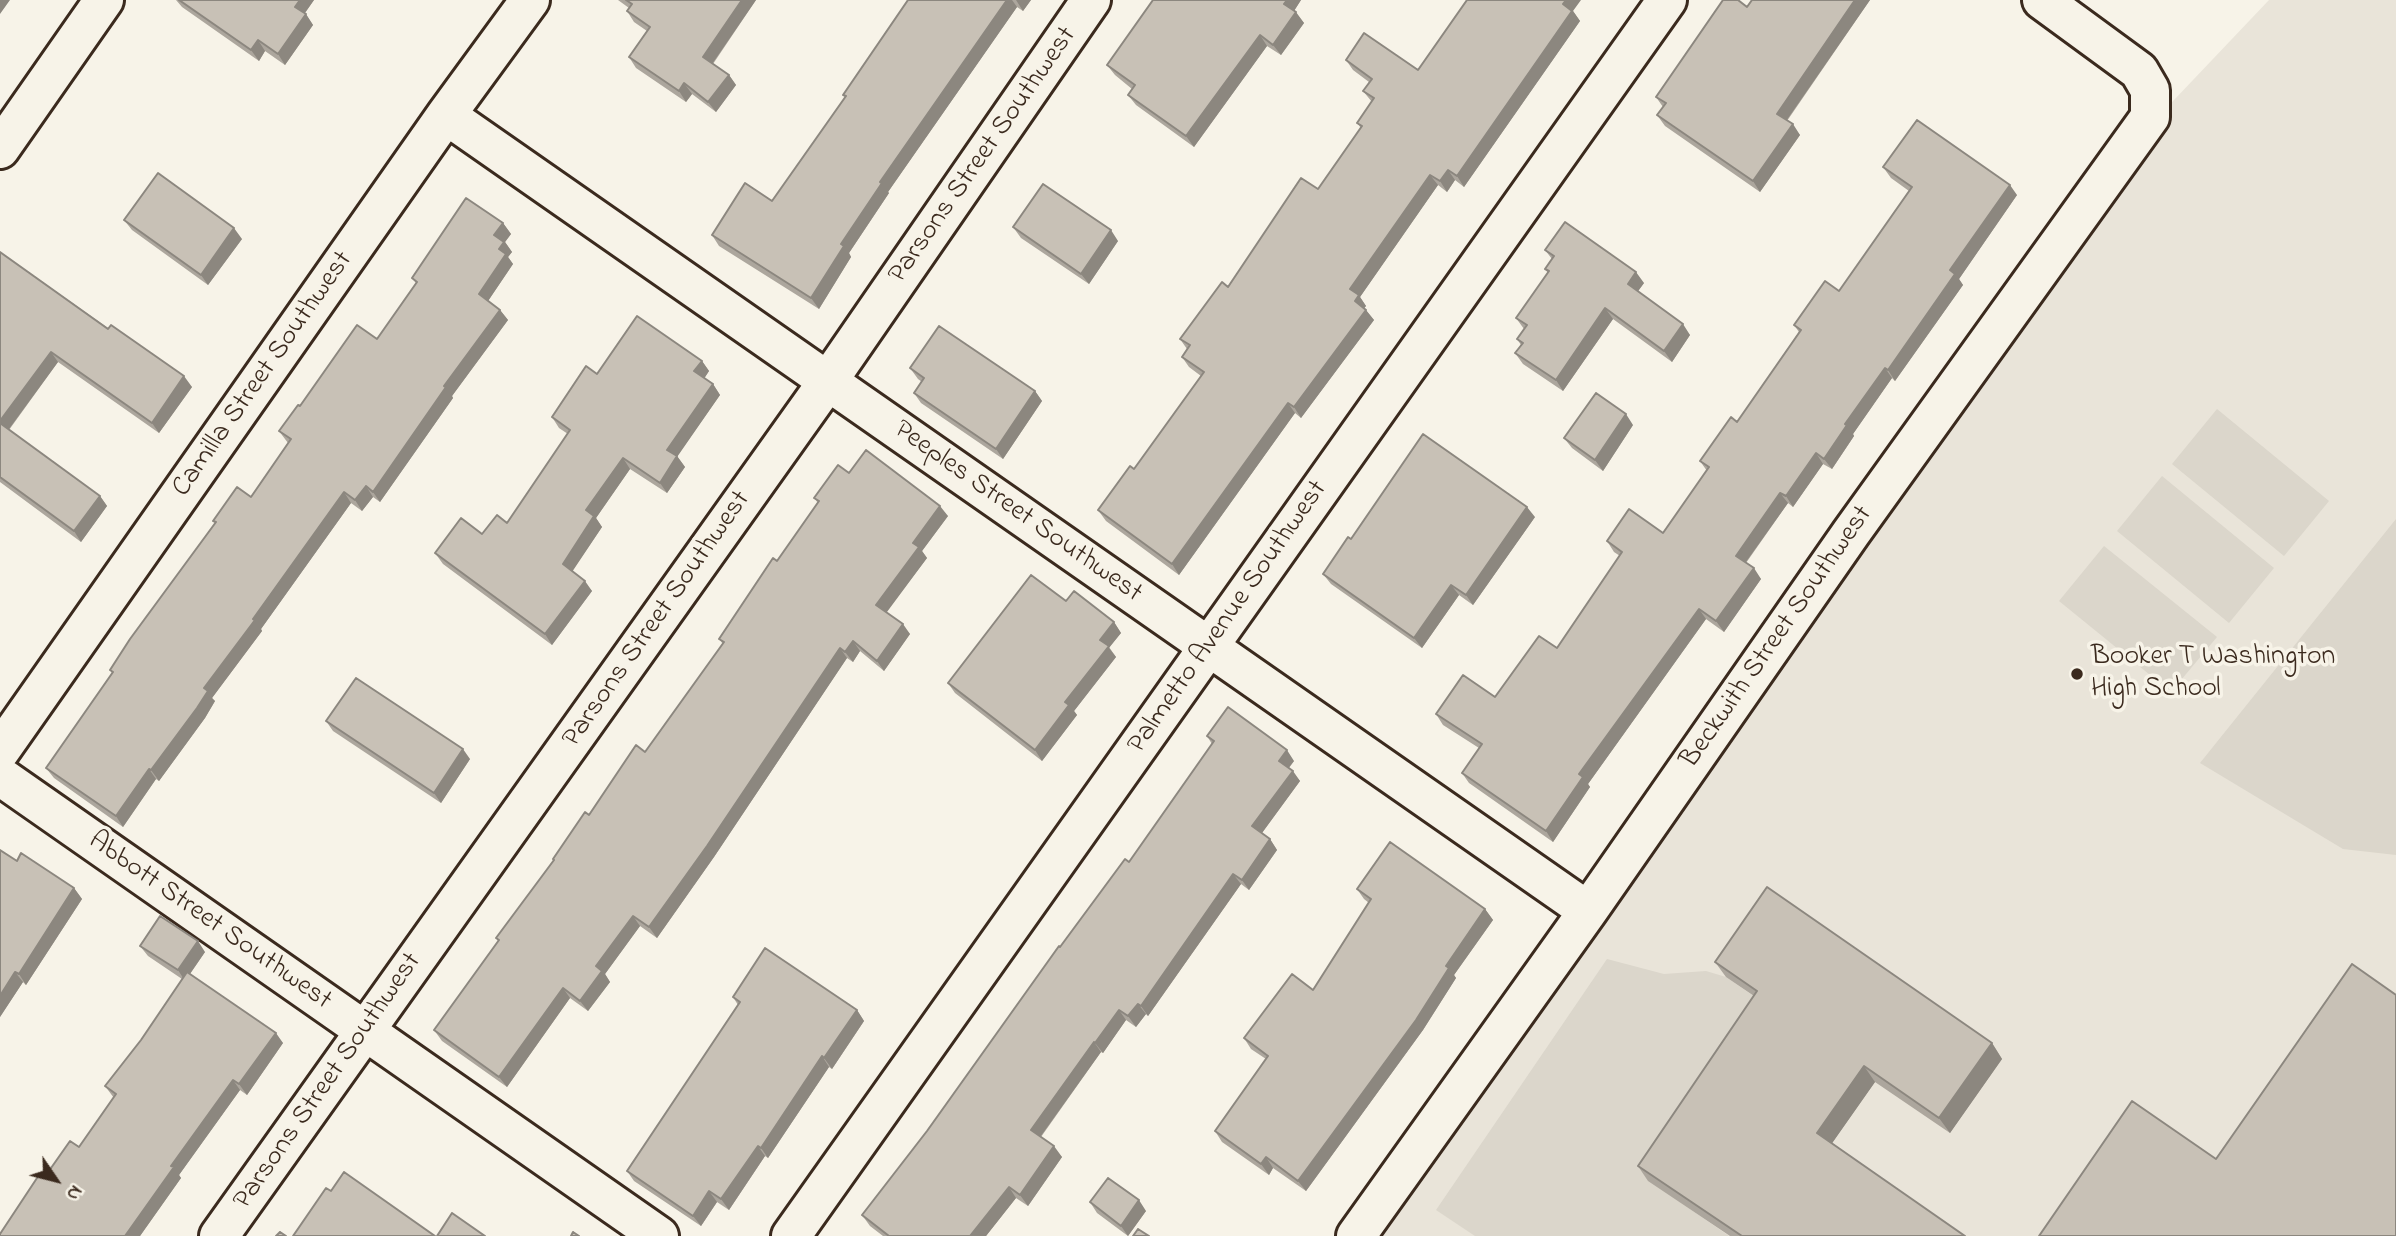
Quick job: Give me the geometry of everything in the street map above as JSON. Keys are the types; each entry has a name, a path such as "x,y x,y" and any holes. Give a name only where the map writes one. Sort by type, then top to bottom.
{"street":[{"path":"0,149 104,0"},
{"name":"Camilla Street Southwest","path":"0,751 446,115 530,0"},
{"name":"Parsons Street Southwest","path":"219,1236 828,381 1091,0"},
{"name":"Palmetto Avenue Southwest","path":"791,1236 1667,0"},
{"name":"Beckwith Street Southwest","path":"1362,1234 1851,533 2150,117 2150,90 2139,71 2042,0"},
{"name":"Peeples Street Southwest","path":"446,115 1588,911"},
{"name":"Abbott Street Southwest","path":"0,776 659,1236"}],"shaded area":[{"name":"Booker T Washington High School","path":"2269,0 2396,0 2396,1236 1371,1236 2155,120"},
{"path":"2217,409 2329,501 2284,556 2172,464"},
{"path":"2162,476 2274,568 2229,623 2117,531"},
{"path":"2396,519 2396,855 2343,849 2200,763"},
{"path":"2104,546 2217,637 2171,692 2059,601"},
{"path":"1607,959 1664,974 1706,971 1726,977 1768,1006 1648,1180 1729,1236 1475,1236 1436,1210"}],"building":[{"path":"179,0 300,0 295,7 306,14 278,54 258,40 251,50"},
{"path":"626,0 742,0 703,57 729,75 708,102 684,83 679,91 629,57 650,27 627,11 632,4"},
{"path":"908,0 1007,0 880,182 882,183 841,244 844,246 811,298 712,235 745,183 772,201 846,96 843,95"},
{"path":"1153,0 1287,0 1284,4 1296,12 1273,45 1260,35 1186,136 1128,95 1135,85 1107,65"},
{"path":"1467,0 1566,0 1563,4 1572,11 1457,176 1448,170 1440,181 1430,175 1350,289 1359,295 1355,301 1366,310 1294,407 1288,403 1172,564 1098,510 1130,466 1134,469 1204,372 1182,357 1190,345 1180,339 1222,282 1228,287 1301,178 1318,189 1362,126 1357,123 1374,98 1363,91 1372,79 1346,60 1364,33 1418,70"},
{"path":"1723,0 1738,0 1747,7 1752,0 1855,0 1777,114 1793,124 1753,181 1657,115 1666,103 1656,97"},
{"path":"1917,120 2010,185 1950,270 1955,274 1888,370 1885,368 1845,424 1847,425 1824,459 1816,453 1786,496 1780,493 1736,556 1754,568 1716,621 1699,609 1579,774 1583,777 1546,831 1462,773 1482,744 1436,714 1463,675 1495,697 1539,636 1557,648 1622,552 1607,541 1629,509 1663,533 1709,467 1700,461 1731,417 1737,422 1801,330 1794,325 1825,281 1839,291 1912,187 1883,167"},
{"path":"158,173 234,228 201,275 124,220"},
{"path":"1043,184 1111,230 1081,274 1013,227"},
{"path":"466,198 503,223 494,235 504,242 499,249 506,254 479,294 500,310 444,386 446,387 373,492 366,486 355,500 344,492 204,688 208,691 197,708 116,816 46,768 113,672 110,670 130,639 216,522 213,521 237,487 251,497 291,439 279,431 357,325 377,339 417,282 412,278"},
{"path":"1565,222 1636,272 1628,284 1683,324 1664,351 1605,308 1556,380 1515,353 1523,343 1517,339 1527,325 1516,318 1549,271 1545,269 1554,256 1545,250"},
{"path":"0,252 108,329 111,325 184,376 152,423 51,352 0,421"},
{"path":"637,316 702,361 694,371 713,384 667,450 677,456 660,483 623,458 586,510 594,516 563,564 585,581 545,634 435,553 461,518 482,534 497,515 507,523 570,430 552,417 586,366 597,374"},
{"path":"939,326 1035,391 996,449 914,393 924,378 910,368"},
{"path":"1596,393 1626,414 1595,460 1564,438"},
{"path":"0,423 100,496 74,531 0,477"},
{"path":"1423,434 1527,507 1466,595 1451,585 1414,638 1323,574 1348,537 1351,539"},
{"path":"866,450 940,506 913,543 919,547 876,605 903,624 877,661 853,641 845,652 840,648 707,846 649,927 633,916 596,966 602,971 580,1001 563,988 499,1077 434,1030 499,940 496,938 554,860 585,812 589,815 636,745 645,752 724,642 719,639 773,558 777,561 819,501 814,498 838,465 849,473"},
{"path":"1031,575 1066,601 1074,591 1114,622 1100,640 1109,646 1065,702 1069,705 1035,750 948,683"},
{"path":"356,678 463,749 434,793 326,721"},
{"path":"1228,707 1287,750 1279,761 1293,771 1252,826 1270,839 1242,880 1233,874 1141,1006 1138,1004 1128,1016 1119,1010 1031,1130 1054,1146 1020,1195 1009,1187 970,1236 889,1236 862,1215 927,1131 1059,946 1125,859 1129,862 1214,741 1207,736"},
{"path":"1390,842 1485,909 1446,966 1449,968 1416,1020 1298,1181 1266,1157 1261,1164 1215,1131 1268,1056 1244,1038 1292,974 1313,990 1371,899 1357,889"},
{"path":"0,850 17,861 21,853 74,888 19,974 15,972 0,996"},
{"path":"1767,887 1992,1043 1939,1118 1864,1066 1817,1133 1965,1236 1742,1236 1638,1166 1757,991 1715,962"},
{"path":"160,916 198,941 178,970 140,946"},
{"path":"765,948 857,1010 824,1058 822,1056 761,1148 758,1146 721,1199 709,1191 693,1216 627,1171 740,1002 733,997"},
{"path":"2352,964 2396,995 2396,1236 2039,1236 2132,1101 2216,1159"},
{"path":"187,972 276,1033 239,1084 233,1080 125,1236 0,1236 39,1175 44,1178 70,1141 79,1147 116,1094 105,1086 141,1040"},
{"path":"344,1172 435,1236 293,1236 326,1188 331,1191"},
{"path":"1108,1178 1139,1200 1121,1226 1090,1202"},
{"path":"452,1213 485,1236 437,1236"},
{"path":"1138,1229 1149,1236 1133,1236"}],"place":[{"name":"Booker T Washington High School","path":"2077,674"}]}
